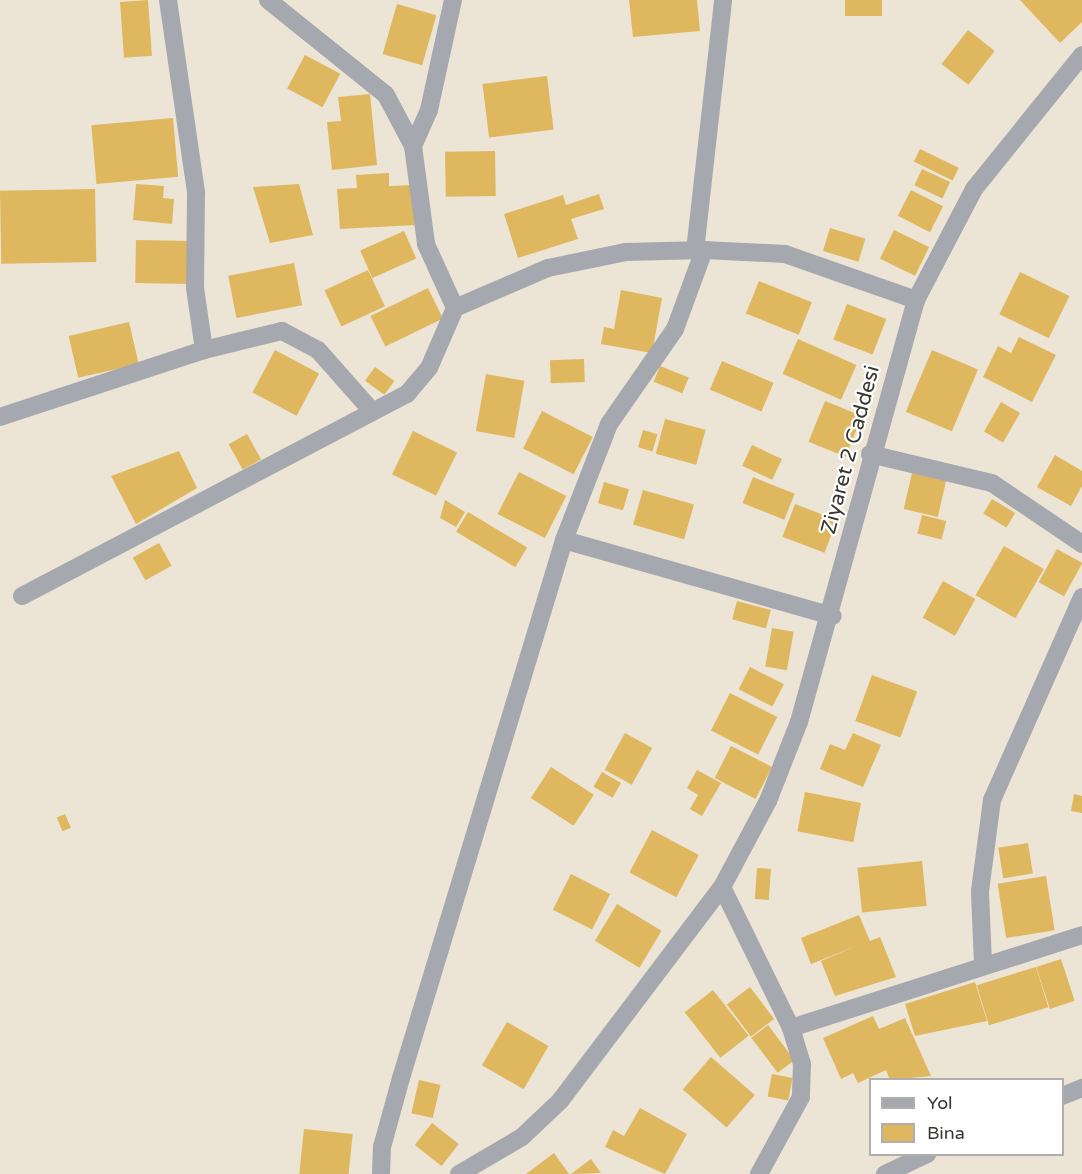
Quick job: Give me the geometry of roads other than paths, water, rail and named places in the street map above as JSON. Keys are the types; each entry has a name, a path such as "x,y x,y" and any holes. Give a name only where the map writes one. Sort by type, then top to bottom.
{"street":[{"path":"168,0 196,193 195,288 204,350"},
{"path":"268,0 386,95 412,146 426,244 455,308"},
{"path":"412,146 429,110 453,0"},
{"path":"381,1174 382,1147 401,1078 564,540 609,424 675,329 699,250 723,0"},
{"name":"Ziyaret 2 Caddesi","path":"459,1174 522,1137 560,1101 722,887 786,760 832,616 870,454 916,300 974,189 1082,55"},
{"path":"22,596 418,383 455,308 548,268 626,252 699,250 785,254 916,300"},
{"path":"0,417 264,332 300,338 371,410"},
{"path":"870,454 992,483 1082,544"},
{"path":"564,540 832,616"},
{"path":"983,964 980,891 992,800 1082,597"},
{"path":"722,887 791,1028 802,1064 801,1097 759,1174"},
{"path":"791,1028 983,964 1082,935"},
{"path":"1064,1095 1082,1088"},
{"path":"885,1174 925,1156"}]}
